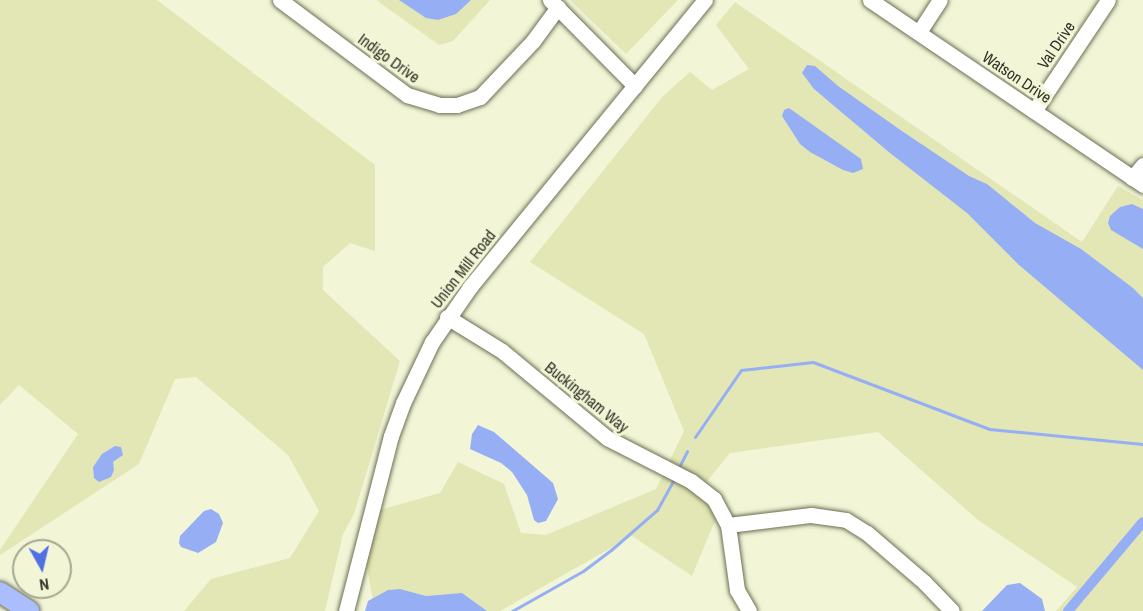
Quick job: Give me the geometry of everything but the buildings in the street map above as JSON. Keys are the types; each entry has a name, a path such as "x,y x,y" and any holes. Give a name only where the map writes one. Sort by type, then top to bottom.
{"main road":[{"path":"0,592 21,609"}],"street":[{"name":"Indigo Drive","path":"280,0 407,95 439,105 457,105 480,97 533,41 554,4"},
{"name":"Union Mill Road","path":"346,611 402,403 421,362 447,317 705,0"},
{"name":"Watson Drive","path":"870,0 1138,181"},
{"path":"919,32 940,0"},
{"name":"Val Drive","path":"1034,111 1108,0"},
{"path":"554,4 635,86"},
{"path":"1138,181 1143,165"},
{"name":"Buckingham Way","path":"447,317 502,351 608,438 704,489 722,509 728,525 737,590 749,611"},
{"path":"728,525 811,515 846,520 867,533 924,582 952,611"}],"green space":[{"path":"0,0 157,0 375,165 375,251 350,243 323,267 323,290 400,361 354,514 343,534 325,611 184,611 211,579 290,558 319,511 288,455 196,377 175,379 139,464 24,539 12,539 12,547 0,555 0,550 78,434 19,385 0,405"},
{"path":"376,0 490,0 453,41 439,45"},
{"path":"570,0 678,0 626,54"},
{"path":"735,2 1082,242 1118,186 1143,200 1143,611 1056,611 1077,587 978,520 878,432 730,453 704,485 722,504 692,576 632,536 500,611 375,611 364,552 376,511 440,493 458,462 504,484 521,533 546,535 656,489 684,431 644,334 530,262 663,96 690,72 712,90 749,69 716,25"}],"water":[{"path":"399,0 471,0 456,14 438,20 426,18"},
{"path":"807,65 815,66 838,86 899,129 969,176 987,184 1035,223 1081,249 1133,288 1143,298 1143,370 1019,265 967,213 890,153 814,89 802,73"},
{"path":"789,108 861,159 863,169 853,173 843,170 800,144 782,116 784,110"},
{"path":"1132,204 1143,209 1143,249 1111,230 1108,223 1110,216 1120,207"},
{"path":"478,425 494,432 553,483 558,499 546,521 538,523 534,520 527,495 512,472 501,463 470,449 472,434"},
{"path":"115,446 121,447 123,455 113,462 114,470 111,477 99,482 94,478 93,467 102,454"},
{"path":"211,509 219,514 223,523 216,542 198,553 181,547 180,536 204,511"},
{"path":"1020,583 1042,599 1045,611 982,611 1007,585"},
{"path":"400,589 426,596 462,593 487,611 365,611 368,601 388,590"}],"waterway":[{"path":"695,437 741,370 813,362 989,429 1143,444"},
{"path":"678,469 687,451"},
{"path":"512,611 583,571 611,550 657,510 675,478"},
{"path":"1068,611 1143,522"}]}
